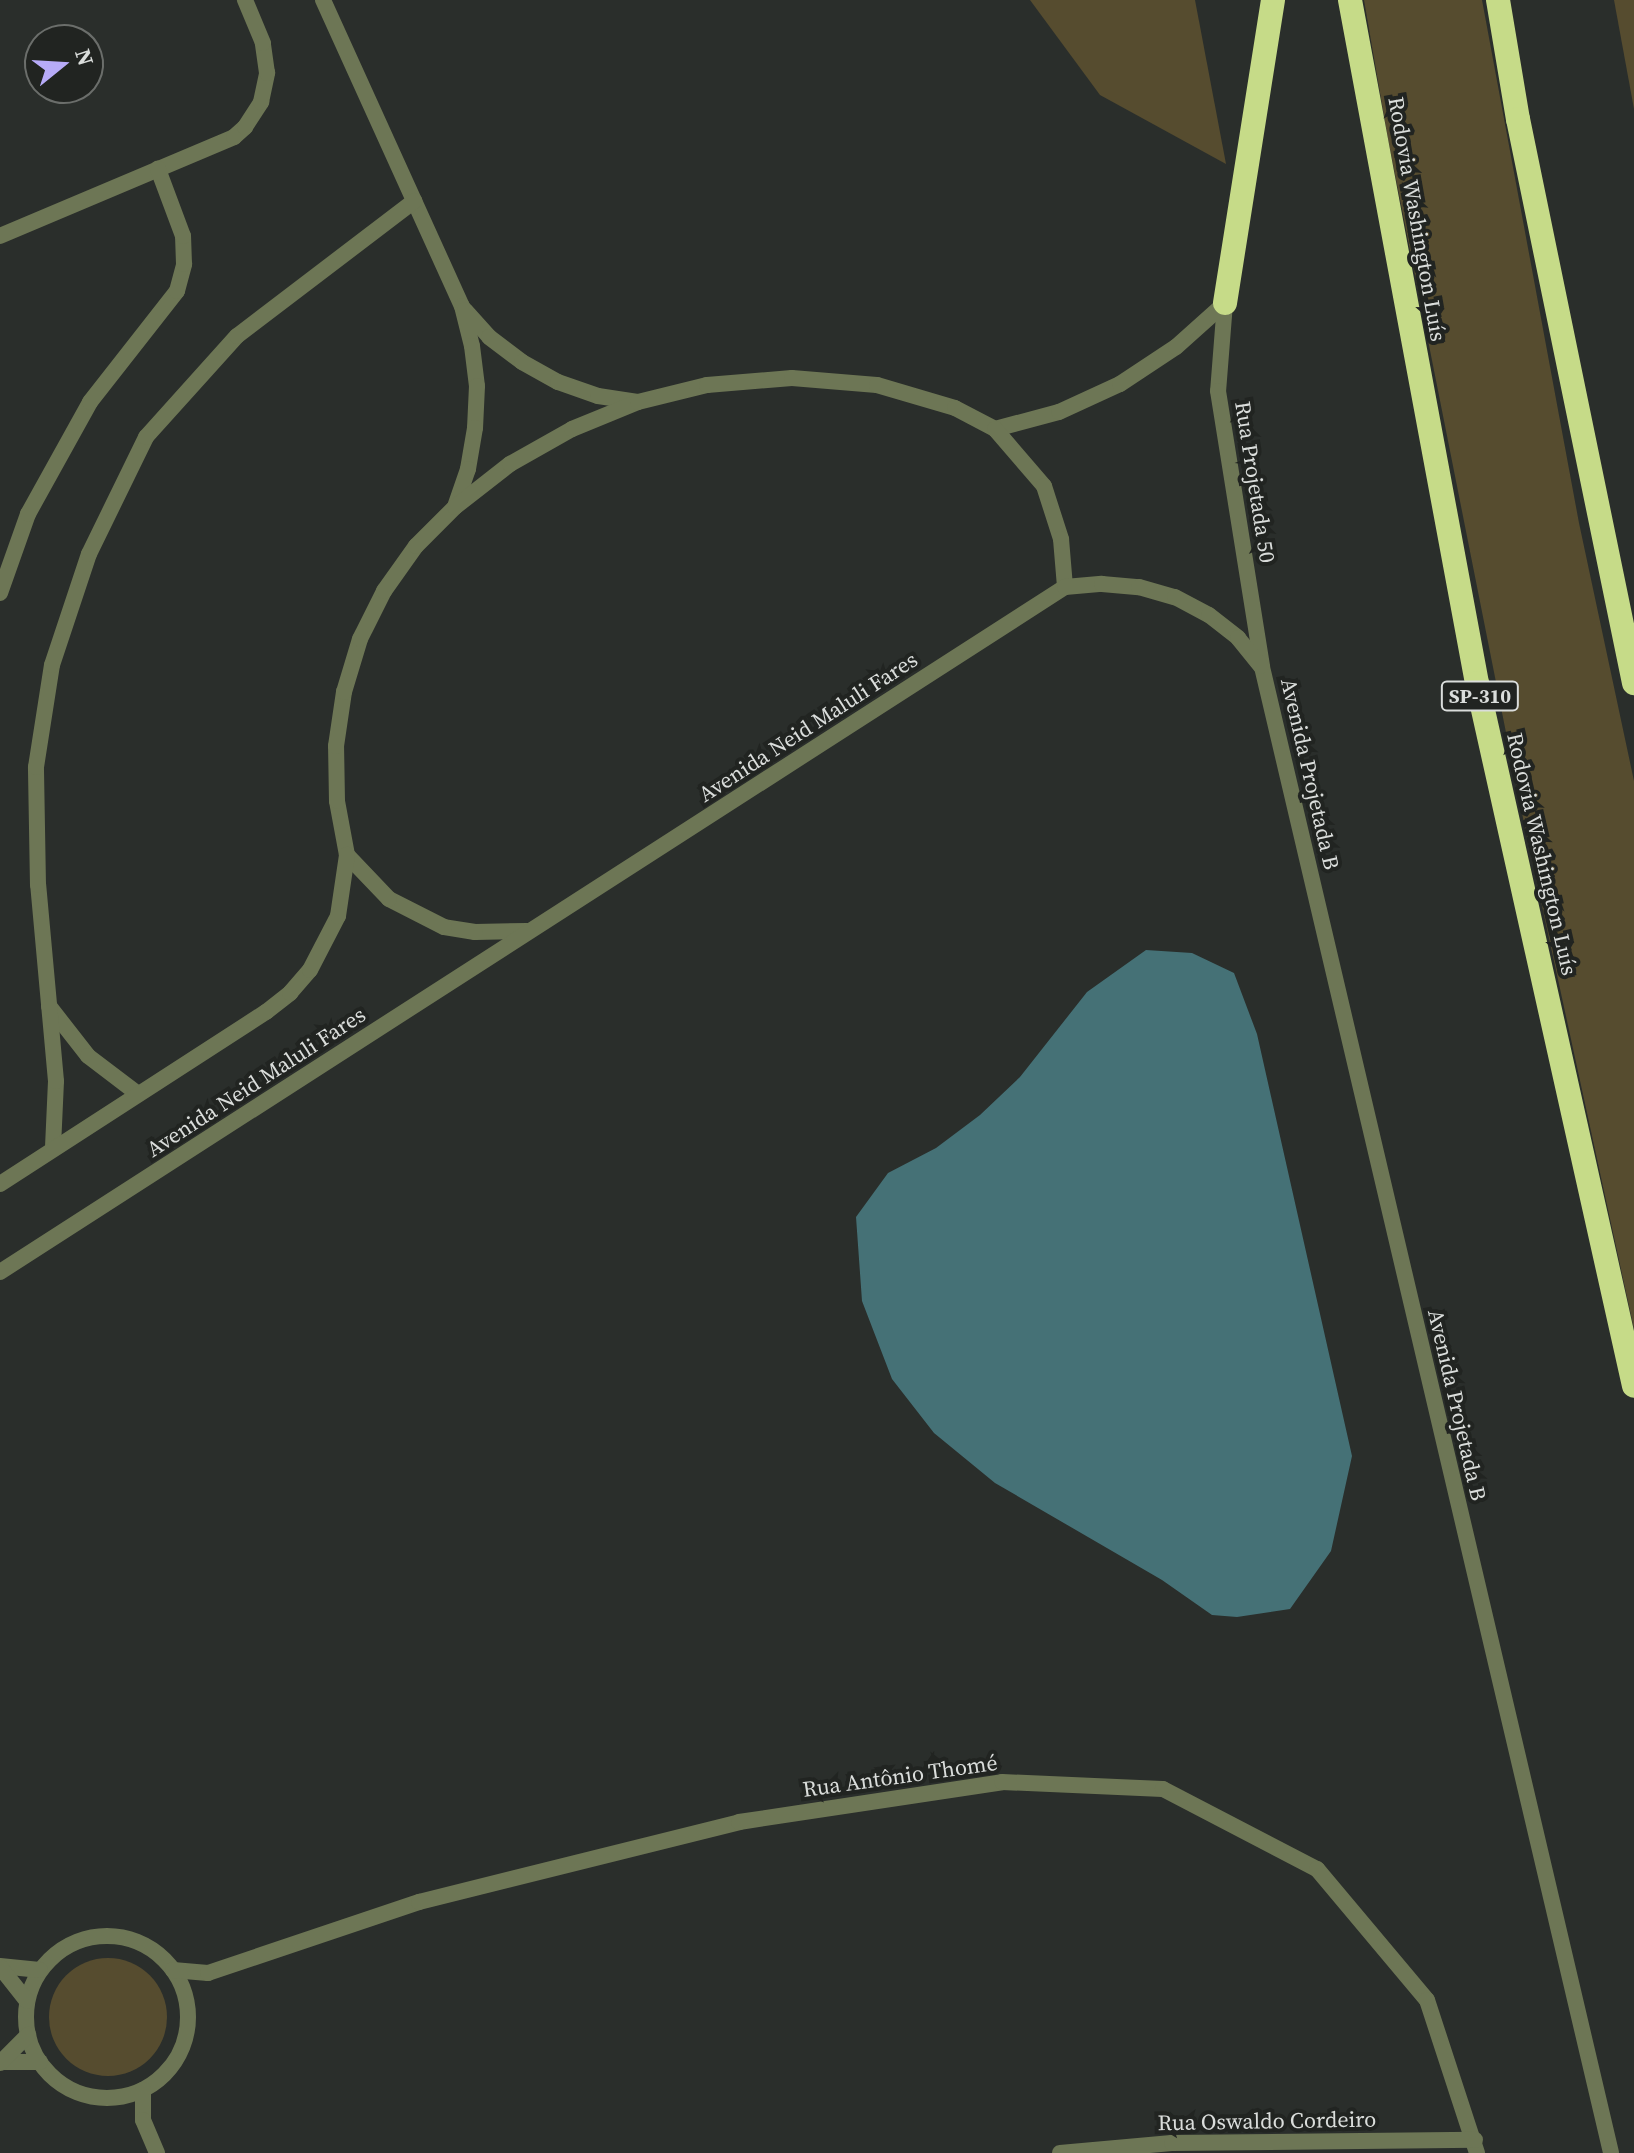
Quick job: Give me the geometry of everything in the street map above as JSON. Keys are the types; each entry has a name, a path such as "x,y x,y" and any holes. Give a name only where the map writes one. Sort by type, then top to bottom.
{"highway":[{"path":"1225,303 1273,0"},
{"name":"Rodovia Washington Luís","path":"1350,0 1477,683 1634,1386"},
{"path":"1498,0 1518,119 1634,683"}],"street":[{"path":"0,236 234,137 261,102 266,58 245,0"},
{"path":"323,0 462,306 472,346 477,386 475,428 468,469 455,507"},
{"path":"1,588 28,514 90,402 177,291 184,264 183,236 158,169"},
{"path":"53,1147 56,1081 38,885 36,767 52,665 89,554 146,437 237,336 414,201"},
{"path":"995,429 1059,412 1120,384 1176,347 1225,303"},
{"name":"Rua Projetada 50","path":"1225,303 1218,391 1262,667"},
{"path":"462,306 489,337 522,362 558,382 598,396 638,402"},
{"path":"0,1184 266,1012 310,970 338,916 347,855 337,801 336,746 348,679 360,639 384,591 416,546 455,507 510,464 572,429 638,402 707,385 792,378 877,385 955,408 995,429 1044,486 1061,539 1065,587"},
{"name":"Avenida Neid Maluli Fares","path":"0,1272 1065,587 1102,584 1139,587 1175,597 1228,630 1262,667"},
{"name":"Avenida Projetada B","path":"1262,667 1611,2153"},
{"name":"Avenida Neid Maluli Fares","path":"347,855 389,899 444,927 505,934 535,930"},
{"path":"48,1005 88,1056 138,1094"},
{"name":"Rua Antônio Thomé","path":"208,1973 419,1902 739,1822 1002,1782 1163,1789 1317,1869 1427,2000 1476,2146"},
{"path":"96,1936 118,1936 158,1953 173,1970 185,1995 188,2017 185,2040 168,2069 143,2090 106,2099 77,2092 52,2077 40,2062 28,2035 27,2001 40,1970 56,1953 75,1942 96,1936"},
{"path":"0,1966 40,1970"},
{"path":"0,1966 27,2001"},
{"path":"173,1970 208,1973"},
{"path":"185,1995 208,1973"},
{"path":"1,2062 28,2035"},
{"path":"1,2062 40,2062"},
{"path":"143,2090 143,2120"},
{"path":"126,2096 143,2120 157,2153"},
{"name":"Rua Oswaldo Cordeiro","path":"1060,2153 1172,2143 1476,2146"}],"shaded area":[{"path":"1030,0 1195,0 1226,164 1100,95"},
{"path":"1364,0 1482,0 1579,523 1634,781 1634,1329 1524,823 1388,139"},
{"path":"1614,0 1634,0 1634,109"},
{"path":"108,1958 141,1968 157,1984 167,2017 157,2050 141,2066 108,2076 75,2066 59,2050 49,2017 59,1984 75,1968"}],"water":[{"path":"1146,950 1192,953 1234,973 1257,1034 1352,1456 1331,1551 1290,1609 1237,1617 1212,1615 1162,1580 995,1483 934,1433 892,1379 862,1301 856,1217 888,1173 936,1148 980,1115 1020,1077 1087,992"}]}
